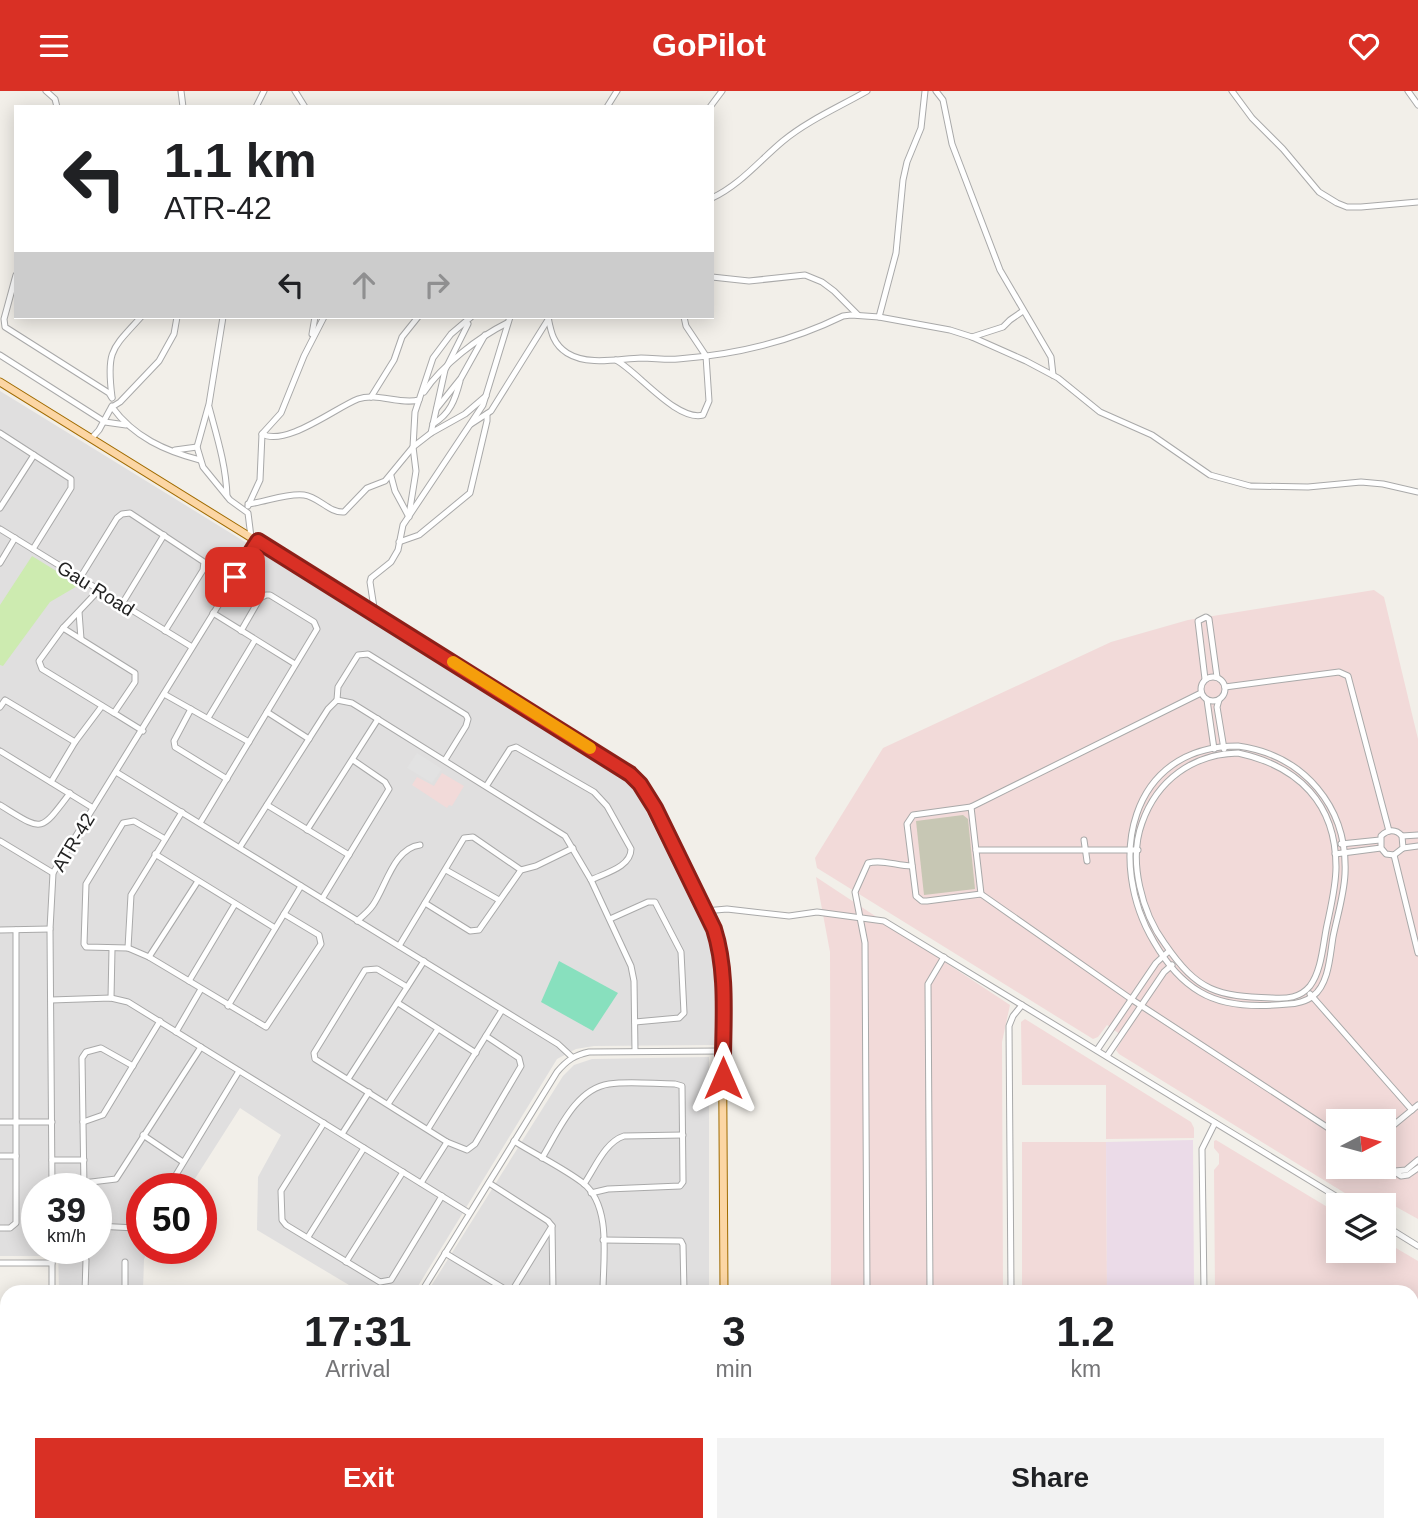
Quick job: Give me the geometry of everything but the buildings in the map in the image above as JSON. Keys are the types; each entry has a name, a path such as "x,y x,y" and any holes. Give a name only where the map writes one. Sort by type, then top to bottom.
{"main road":[{"path":"0,382 376,614 630,774 640,784 655,808 720,947 724,1285"}],"street":[{"path":"46,91 55,99 56,105"},
{"path":"714,197 731,188 783,141 867,91"},
{"path":"879,317 896,253 903,180 907,162 921,128 925,91"},
{"path":"936,91 943,100 948,131 1000,270 1051,357 1053,375"},
{"path":"1233,91 1252,118 1283,149 1319,192 1337,203 1347,207 1361,207 1418,202"},
{"path":"1408,91 1418,105"},
{"path":"714,277 750,281 805,275 834,291 858,315"},
{"path":"14,282 4,320 5,327 21,340 100,387 112,398"},
{"path":"972,337 1003,327 1023,311"},
{"path":"548,319 557,345 569,354 595,361 652,358 665,360 706,356 797,336 843,316 879,317 930,325 972,337 1053,375 1100,412 1152,435 1210,475 1250,486 1308,488 1361,482 1418,492"},
{"path":"91,439 112,407 112,349 139,319"},
{"path":"112,407 120,403 159,361 174,334 177,319"},
{"path":"223,319 209,404 197,447 203,467 227,496 247,513"},
{"path":"311,340 315,319"},
{"path":"254,539 247,513 248,504 260,480 262,434 281,413 311,340 323,319"},
{"path":"371,397 394,360 402,337 416,319"},
{"path":"409,517 416,471 412,447 415,412 433,358 442,345 469,319"},
{"path":"431,433 444,370 470,319"},
{"path":"470,424 493,408 547,319"},
{"path":"613,360 627,367 659,396 685,412 703,415 709,405 706,356 686,326 684,319"},
{"path":"262,434 268,437 284,435 356,400 371,397 408,403 419,400 429,384 444,370 485,335 509,320"},
{"path":"376,614 370,582 391,562 400,542 403,524 486,396 509,320"},
{"path":"435,410 461,378 485,335"},
{"path":"0,355 104,422 126,425"},
{"path":"433,424 447,414 456,398 461,378"},
{"path":"248,504 302,495 320,501 337,512 344,512 367,488 386,481 412,447 465,414 486,396"},
{"path":"209,404 227,479 227,496"},
{"path":"112,407 126,425 151,441 200,460"},
{"path":"400,542 419,535 470,493 487,414"},
{"path":"0,433 69,476 72,482 71,488 33,549"},
{"path":"175,450 197,447"},
{"path":"0,508 34,455"},
{"path":"391,476 395,491 409,517"},
{"path":"80,578 119,515 130,513 201,559 204,564 165,631"},
{"name":"Gau Road","path":"0,529 192,647"},
{"path":"122,604 164,535"},
{"path":"0,563 15,538"},
{"name":"ATR-42","path":"52,1173 50,929 53,873 142,731 254,539"},
{"path":"98,591 62,628 39,661 40,665 47,673 142,731"},
{"path":"200,823 295,664 316,634 314,622 266,594 260,599 242,631"},
{"path":"79,613 81,639"},
{"path":"213,613 295,664"},
{"path":"1215,755 1207,700 1201,693 1205,680 1198,621 1206,617 1209,619 1217,677 1225,687 1217,707 1225,754"},
{"path":"62,628 135,673 135,682 114,713"},
{"path":"208,719 255,640"},
{"path":"240,847 328,709 337,700 338,687 358,655 368,654 466,715 466,726 445,760"},
{"path":"1225,687 1339,673 1348,676 1389,831"},
{"path":"1205,680 1217,677"},
{"path":"1201,693 971,807 910,817 907,824 916,896 922,901 981,894 1131,999 1326,1126"},
{"path":"164,694 249,742"},
{"path":"0,707 2,699 75,742"},
{"path":"337,700 352,703 559,831 573,848 591,880 633,973 635,1051"},
{"path":"1207,700 1219,700"},
{"path":"51,782 75,742 102,706"},
{"path":"191,709 174,741 175,747 227,779"},
{"path":"267,712 309,739"},
{"path":"307,830 378,719"},
{"path":"487,785 510,749 516,747 594,792 607,806 631,849 631,854 628,862 591,880"},
{"path":"1214,747 1259,749 1292,764 1325,798 1336,819 1343,844 1345,877 1328,965 1324,979 1313,996 1288,1005 1227,1002 1197,990 1163,957 1136,903 1128,850 1132,825 1151,787 1161,775 1179,761 1214,747"},
{"path":"0,751 93,808"},
{"path":"1238,753 1266,760 1292,774 1312,794 1327,818 1335,853 1335,882 1316,976 1306,991 1297,997 1244,998 1222,994 1194,978 1170,951 1152,925 1146,909 1140,882 1138,850 1141,825 1157,794 1181,770 1215,755 1225,754 1238,753"},
{"path":"322,899 389,789 385,782 353,760"},
{"path":"116,772 558,1044 572,1057"},
{"path":"0,805 40,826 47,823 70,793"},
{"path":"267,805 349,855"},
{"path":"971,807 981,894"},
{"path":"128,949 131,895 182,812"},
{"path":"165,839 134,821 126,821 88,880 85,891 84,944 91,949 128,949 149,957 228,1006 263,1026 268,1026 321,944 319,935 284,914"},
{"path":"1418,835 1402,836 1396,831 1389,831 1384,833 1380,840 1381,848 1386,854 1394,855 1403,848 1418,846"},
{"path":"398,946 461,841 467,836 473,837 521,870"},
{"path":"1402,836 1403,848"},
{"path":"1084,840 1087,861"},
{"path":"1334,845 1380,840"},
{"path":"0,841 53,873"},
{"path":"357,921 371,909 401,856 413,846 420,845"},
{"path":"425,903 473,931 481,928 521,870 536,866 573,848"},
{"path":"1335,853 1381,848"},
{"path":"976,850 1138,850"},
{"path":"155,854 275,928"},
{"path":"1394,855 1418,953"},
{"path":"867,1285 865,943 855,892 866,865 872,862 885,860 902,866 912,866"},
{"path":"446,870 499,900"},
{"path":"149,957 198,881"},
{"path":"228,1006 301,886"},
{"path":"610,919 648,902 655,902 681,952 684,1013 679,1018 635,1022"},
{"path":"189,981 235,904"},
{"path":"705,911 727,909 789,916 817,912 884,921 1331,1193"},
{"path":"0,930 50,929"},
{"path":"0,1228 10,1229 16,1223 16,930"},
{"path":"111,998 112,949"},
{"path":"1097,1050 1156,963 1170,951"},
{"path":"930,1285 928,984 944,957"},
{"path":"1107,1056 1164,972 1177,960"},
{"path":"348,1079 424,961"},
{"path":"407,987 377,969 365,970 314,1053 318,1061 463,1150 471,1149 521,1066 519,1058 486,1036"},
{"path":"176,1032 201,989"},
{"path":"1306,991 1412,1111"},
{"path":"51,999 111,998 128,1002 470,1213"},
{"path":"398,1003 476,1053"},
{"path":"1011,1285 1009,1026 1022,1005"},
{"path":"428,1129 502,1010"},
{"path":"83,1122 103,1115 160,1021"},
{"path":"388,1104 438,1029"},
{"path":"112,1180 116,1179 201,1047"},
{"path":"84,1173 82,1058 86,1052 101,1048 133,1066"},
{"path":"426,1285 557,1072 572,1057 589,1052 722,1051"},
{"path":"176,1173 239,1071"},
{"path":"542,1159 579,1100 598,1087 609,1084 682,1086 680,1186 608,1189 591,1193"},
{"path":"342,1134 369,1092"},
{"path":"1396,1124 1418,1105"},
{"path":"0,1122 51,1122"},
{"path":"324,1123 281,1194 284,1223 346,1262 380,1282 391,1280 443,1196"},
{"path":"1204,1285 1202,1149 1215,1123"},
{"path":"143,1135 183,1162"},
{"path":"584,1184 616,1138 683,1135"},
{"path":"513,1141 584,1184 591,1193 599,1208 603,1240 603,1285"},
{"path":"421,1183 447,1142"},
{"path":"307,1237 365,1149"},
{"path":"0,1156 16,1156"},
{"path":"52,1160 84,1160"},
{"path":"1396,1173 1401,1176 1413,1169 1418,1160"},
{"path":"346,1262 403,1172"},
{"path":"489,1183 552,1226 553,1285"},
{"path":"514,1285 552,1226"},
{"path":"1396,1232 1418,1246"},
{"path":"603,1240 681,1241 684,1285"},
{"path":"445,1253 500,1285"},
{"path":"125,1262 125,1285"},
{"path":"0,1263 21,1263"},
{"path":"52,1264 52,1285"},
{"path":"85,1285 86,1264"}],"shaded area":[{"path":"0,391 609,766 626,780 639,797 711,943 715,965 714,1045 594,1046 576,1049 557,1059 419,1285 349,1285 257,1230 258,1177 281,1135 240,1108 199,1173 126,1173 126,1264 144,1264 143,1285 59,1285 58,1264 112,1264 112,1173 21,1173 21,1256 0,1256"},
{"path":"1374,590 1384,597 1418,739 1418,1219 1396,1207 1396,1193 1345,1193 1119,1054 1116,1050 1124,1037 1107,1025 1098,1037 1093,1039 817,868 815,858 883,748 1111,642 1188,620"},
{"path":"417,753 442,769 432,783 407,768"},
{"path":"442,773 464,786 452,806 447,808 412,785 417,777 434,786"},
{"path":"963,815 968,819 975,889 924,895 916,821"},
{"path":"816,877 1010,1005 1002,1042 1003,1285 831,1285 830,952"},
{"path":"1025,1019 1191,1122 1194,1138 1106,1139 1106,1085 1022,1085 1021,1022"},
{"path":"709,1057 709,1285 432,1285 563,1076 574,1065 592,1059"},
{"path":"1193,1140 1194,1285 1107,1285 1106,1142"},
{"path":"1216,1140 1326,1206 1326,1263 1396,1263 1396,1248 1418,1261 1418,1285 1215,1285 1214,1170 1219,1164 1219,1154 1214,1148"},
{"path":"1022,1142 1106,1142 1107,1285 1022,1285"}],"green space":[{"path":"32,556 79,585 50,602 3,666 0,665 0,605"},
{"path":"559,961 618,993 593,1031 541,1002"}],"slow traffic":[{"path":"453,662 590,748"}],"route":[{"path":"235,577 258,541 621,767 640,784 655,808 694,887 720,947 723,1078"}]}
